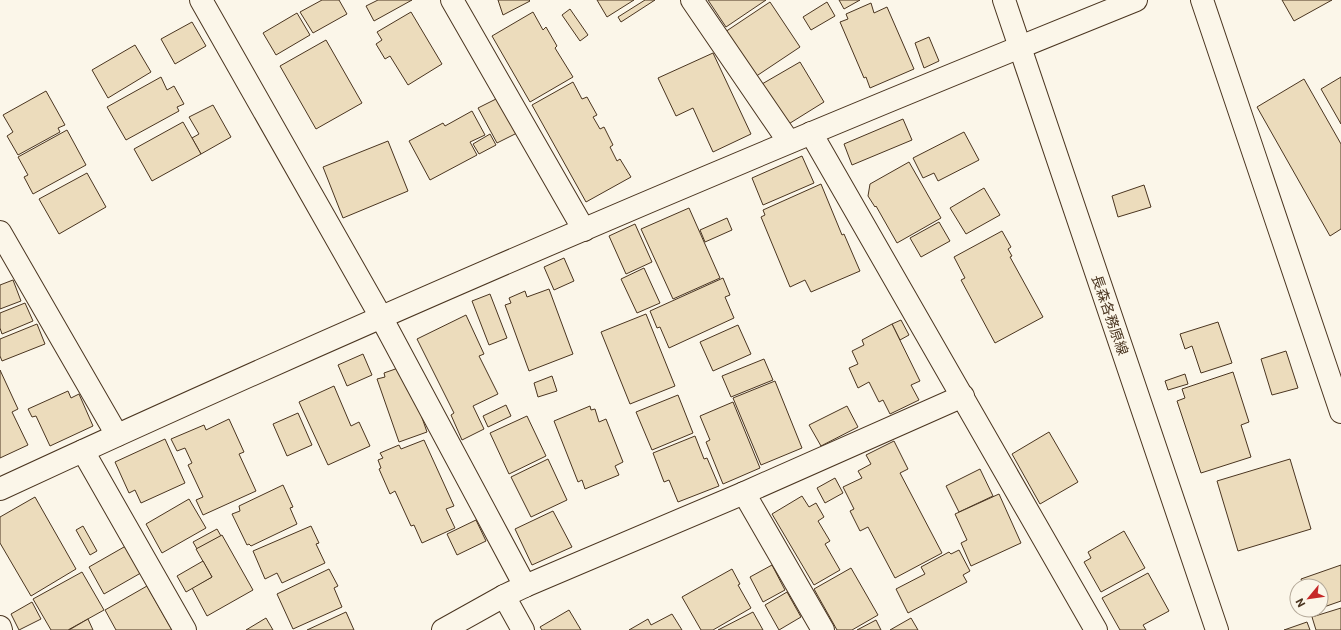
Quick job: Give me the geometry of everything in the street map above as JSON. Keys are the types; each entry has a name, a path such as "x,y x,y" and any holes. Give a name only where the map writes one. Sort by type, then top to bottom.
{"street":[{"path":"201,0 381,317 525,586"},
{"path":"452,0 584,230"},
{"path":"692,0 789,142"},
{"name":"長森各務原線","path":"1004,0 1217,630"},
{"path":"0,489 381,317 789,142 1136,0"},
{"path":"1202,0 1341,412"},
{"path":"811,133 1096,630"},
{"path":"0,232 117,435"},
{"path":"443,630 525,586 744,493 963,396"},
{"path":"83,451 185,630"},
{"path":"744,493 823,630"},
{"path":"504,596 523,630"}],"building":[{"path":"322,0 339,0 347,14 313,33 300,12"},
{"path":"378,0 412,0 374,21 366,6"},
{"path":"498,0 529,0 530,1 503,15"},
{"path":"597,0 634,0 607,17"},
{"path":"645,0 655,0 621,22 618,17"},
{"path":"708,0 766,0 726,27"},
{"path":"839,0 860,0 844,9"},
{"path":"1282,0 1332,0 1294,21"},
{"path":"770,2 800,47 755,77 725,32"},
{"path":"827,2 835,16 811,30 803,17"},
{"path":"871,3 874,13 887,7 914,69 870,88 866,77 864,78 840,22 848,19 846,14"},
{"path":"570,9 588,35 580,41 562,15"},
{"path":"411,12 442,64 408,85 390,56 385,59 376,44 382,40 377,32"},
{"path":"533,12 543,30 546,27 557,46 555,48 573,77 530,102 492,36"},
{"path":"297,13 310,35 276,55 263,33"},
{"path":"192,22 206,46 175,64 161,39"},
{"path":"929,37 939,61 924,68 915,43"},
{"path":"326,40 362,103 316,129 280,66"},
{"path":"135,45 151,72 108,98 92,70"},
{"path":"713,53 751,134 713,152 693,108 676,116 658,78"},
{"path":"800,62 824,102 787,125 762,84"},
{"path":"161,77 167,90 174,86 184,104 177,107 179,111 126,140 107,107"},
{"path":"1341,77 1341,124 1321,89"},
{"path":"1304,79 1341,144 1341,229 1330,236 1257,107"},
{"path":"573,82 582,99 587,97 597,115 593,117 600,129 604,127 613,145 610,147 617,161 620,159 631,177 586,202 532,105"},
{"path":"46,91 65,125 58,128 60,132 18,155 7,136 13,132 3,115"},
{"path":"498,98 517,133 497,143 478,108"},
{"path":"213,105 231,137 201,154 192,138 199,134 189,117"},
{"path":"472,111 485,135 470,142 477,155 430,180 409,141 443,123 445,126"},
{"path":"903,119 912,140 852,165 844,144"},
{"path":"183,122 201,154 152,181 134,149"},
{"path":"67,130 86,165 33,194 24,177 28,175 18,157"},
{"path":"964,132 979,160 938,181 934,173 923,178 913,158"},
{"path":"490,134 496,145 479,154 473,144"},
{"path":"388,141 408,191 343,218 323,167"},
{"path":"802,156 814,183 763,205 752,178"},
{"path":"909,162 941,218 897,243 876,206 875,207 868,196 870,184"},
{"path":"87,173 106,207 59,234 39,199"},
{"path":"821,184 842,235 844,234 860,271 811,292 805,280 790,287 761,217 765,215 763,210"},
{"path":"1144,185 1151,207 1118,217 1112,196"},
{"path":"984,188 1000,215 966,234 950,208"},
{"path":"689,208 720,278 673,299 641,229"},
{"path":"727,218 732,230 705,242 700,230"},
{"path":"939,222 950,241 921,257 910,238"},
{"path":"635,224 652,262 626,274 609,236"},
{"path":"1002,231 1011,247 1008,249 1012,256 1010,257 1043,317 995,343 961,280 965,278 954,257"},
{"path":"564,258 574,281 554,290 544,267"},
{"path":"644,268 660,303 637,313 621,279"},
{"path":"723,278 730,295 725,297 734,318 669,348 660,327 657,328 650,311"},
{"path":"13,280 21,301 0,309 0,285"},
{"path":"549,289 573,354 529,371 505,305 511,303 509,298 525,291 527,297"},
{"path":"490,294 507,338 489,345 472,301"},
{"path":"25,303 33,321 2,334 0,328 0,313"},
{"path":"646,314 675,386 630,404 601,332"},
{"path":"466,315 484,354 479,356 498,394 473,406 484,429 462,440 451,415 454,413 417,339"},
{"path":"901,320 909,335 900,340 892,324"},
{"path":"1218,322 1232,363 1201,373 1192,346 1185,349 1180,334"},
{"path":"37,324 45,344 2,361 0,356 0,339"},
{"path":"892,324 920,381 911,385 919,400 890,414 883,400 879,402 869,382 858,388 849,368 858,364 852,351 864,345 862,340"},
{"path":"738,325 751,354 713,371 700,342"},
{"path":"1286,351 1298,388 1272,395 1261,359"},
{"path":"363,354 372,375 347,386 338,365"},
{"path":"764,359 773,380 731,397 722,376"},
{"path":"401,367 405,369 427,432 399,442 377,379 385,377 384,373"},
{"path":"0,370 18,409 12,412 28,445 0,458"},
{"path":"1233,372 1249,422 1241,425 1251,457 1201,473 1177,401 1185,398 1182,389"},
{"path":"1185,374 1188,384 1168,390 1165,381"},
{"path":"552,376 557,391 538,397 534,383"},
{"path":"775,381 802,448 761,465 733,398"},
{"path":"334,386 351,426 359,422 370,446 328,465 299,402"},
{"path":"68,391 71,398 79,394 93,426 50,446 36,416 32,417 28,409"},
{"path":"678,395 693,433 652,450 636,412"},
{"path":"733,402 760,468 723,484 706,442 710,440 700,416"},
{"path":"506,405 511,416 488,427 483,416"},
{"path":"590,406 591,410 595,409 599,422 606,419 623,462 615,466 619,475 585,489 582,480 578,482 554,421"},
{"path":"847,406 858,427 821,446 809,425"},
{"path":"298,413 312,445 287,456 273,424"},
{"path":"527,416 546,456 509,474 490,433"},
{"path":"229,419 244,452 239,454 256,491 203,515 196,500 203,497 188,465 192,463 185,448 177,451 171,439 204,425 206,430"},
{"path":"1049,432 1078,482 1040,504 1012,454"},
{"path":"695,436 704,459 707,458 719,486 678,502 669,480 664,482 653,453"},
{"path":"165,439 185,483 141,503 135,490 129,493 115,462"},
{"path":"424,440 454,506 446,509 455,528 422,543 414,525 411,526 395,491 390,494 379,469 381,468 378,460 383,458 380,453 399,445 401,449"},
{"path":"894,441 908,469 900,473 942,553 895,578 868,527 860,531 850,511 854,509 843,487 862,478 858,471 871,464 866,455"},
{"path":"548,459 567,500 531,517 511,477"},
{"path":"1290,459 1311,529 1238,551 1217,481"},
{"path":"980,469 993,496 959,512 946,486"},
{"path":"835,478 843,493 825,503 817,488"},
{"path":"283,485 293,507 290,508 297,524 251,546 249,544 247,545 232,514 240,511 239,506"},
{"path":"999,494 1021,543 971,566 961,543 967,540 955,514"},
{"path":"802,496 809,507 816,503 824,517 818,521 830,541 825,544 840,570 814,585 772,514"},
{"path":"35,497 76,569 31,596 0,543 0,517"},
{"path":"189,499 206,528 162,553 146,524"},
{"path":"553,511 572,547 532,565 515,529"},
{"path":"476,520 486,541 457,555 447,534"},
{"path":"83,526 97,551 90,555 76,530"},
{"path":"311,526 319,543 316,544 325,563 282,583 277,573 265,579 253,551"},
{"path":"217,529 221,536 197,549 193,542"},
{"path":"1124,531 1145,568 1101,592 1084,562 1091,558 1088,552"},
{"path":"222,535 253,590 207,616 192,588 212,577 196,549"},
{"path":"131,543 146,570 104,594 89,567"},
{"path":"959,550 970,571 963,575 967,582 908,613 896,589 925,574 921,567 949,552 951,554"},
{"path":"203,561 212,577 186,592 177,576"},
{"path":"772,565 785,590 763,602 750,577"},
{"path":"1341,565 1341,601 1329,605 1329,578 1304,578"},
{"path":"851,568 878,615 852,630 837,630 814,589"},
{"path":"329,569 338,586 334,588 342,607 293,629 277,594"},
{"path":"732,569 740,584 738,585 751,608 713,630 701,630 682,597"},
{"path":"82,572 104,610 68,630 51,630 33,599"},
{"path":"1148,573 1169,611 1143,625 1146,630 1120,630 1102,598"},
{"path":"147,586 172,630 116,630 105,610"},
{"path":"787,592 801,617 779,630 765,605"},
{"path":"32,602 41,619 19,630 11,614"},
{"path":"1341,608 1341,630 1316,630 1312,618 1329,618 1329,612"},
{"path":"569,610 581,630 542,630 540,627"},
{"path":"346,612 354,630 307,630"},
{"path":"753,612 763,630 718,630"},
{"path":"672,614 682,630 629,630 648,619 651,625"},
{"path":"266,618 273,630 246,630"},
{"path":"911,618 918,630 890,630"},
{"path":"88,619 93,630 69,630"},
{"path":"876,620 881,630 857,630"},
{"path":"1307,622 1310,630 1284,630"}]}
